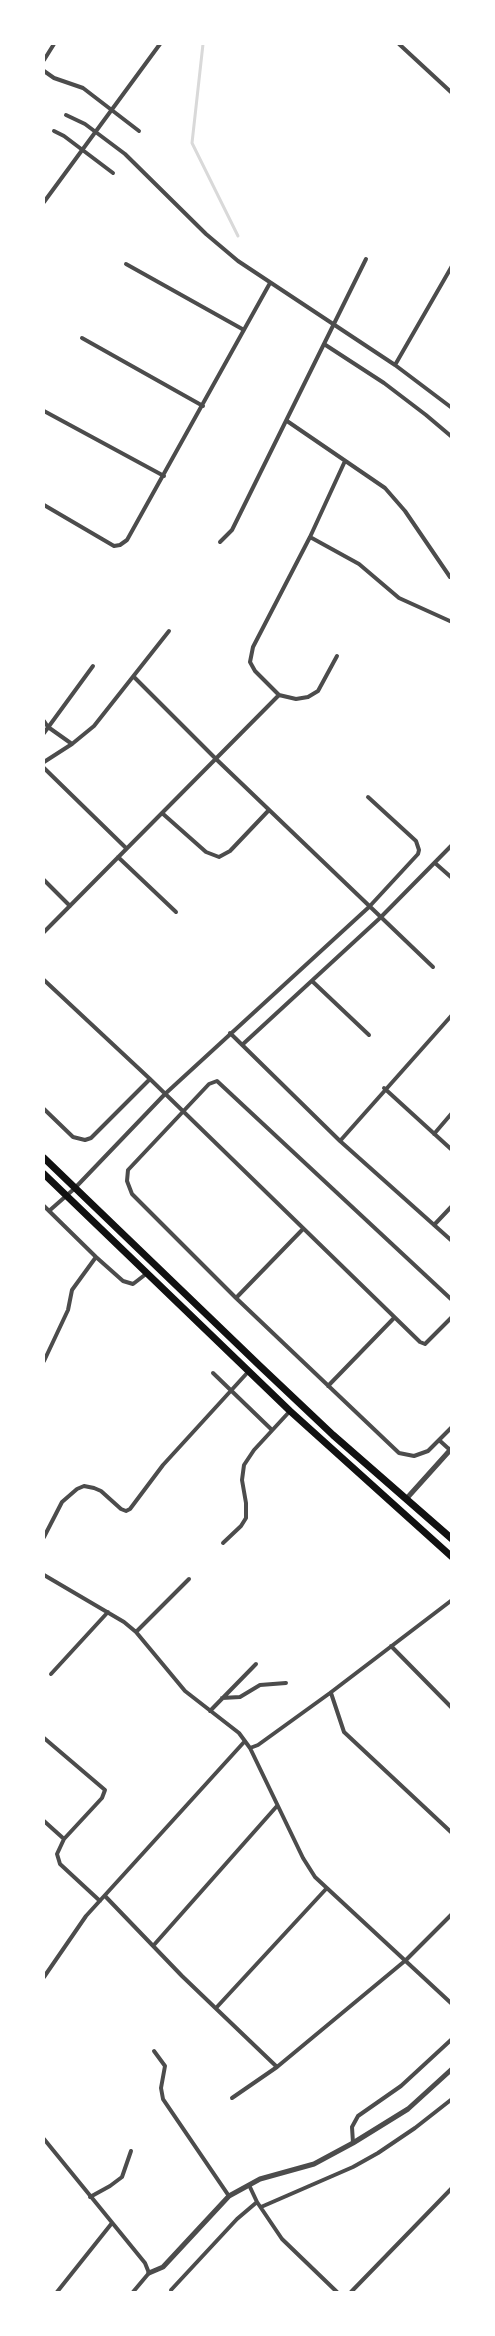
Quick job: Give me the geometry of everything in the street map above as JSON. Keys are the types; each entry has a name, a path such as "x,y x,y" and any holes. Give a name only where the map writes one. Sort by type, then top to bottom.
{"highway":[{"path":"44,1158 333,1435 452,1539"},
{"path":"44,1174 248,1372 452,1557"}],"street":[{"path":"44,60 54,44"},
{"path":"44,202 160,44"},
{"path":"399,44 452,93"},
{"path":"44,71 54,78 83,88 139,131"},
{"path":"66,115 95,131 124,154 237,261 395,365 452,408"},
{"path":"54,131 113,173"},
{"path":"220,542 232,530 366,259"},
{"path":"126,264 244,330"},
{"path":"395,365 452,266"},
{"path":"44,505 114,546 127,540 270,283"},
{"path":"82,338 203,406"},
{"path":"324,344 450,430 452,437"},
{"path":"44,411 164,476"},
{"path":"287,421 385,488 397,500 450,577"},
{"path":"337,656 318,691 308,697 296,699 279,694 252,667 250,656 310,537 345,461"},
{"path":"310,537 359,564 399,598 452,622"},
{"path":"44,762 94,726 169,631"},
{"path":"44,733 93,666"},
{"path":"134,677 433,967"},
{"path":"44,932 279,694"},
{"path":"44,721 48,728 72,744"},
{"path":"44,768 126,848"},
{"path":"49,1210 74,1189 165,1094 369,907 418,854 416,841 368,797"},
{"path":"162,813 206,852 219,857 230,851 269,810"},
{"path":"242,1045 380,918 452,845"},
{"path":"118,857 176,912"},
{"path":"435,862 452,878"},
{"path":"44,880 70,906"},
{"path":"44,980 150,1079 302,1230 420,1342 425,1344 452,1317"},
{"path":"312,981 369,1035"},
{"path":"340,1141 384,1088 452,1015"},
{"path":"230,1033 340,1141 452,1241"},
{"path":"44,1109 73,1137 85,1140 91,1138 150,1079"},
{"path":"452,1299 217,1081 209,1084 132,1164 127,1175 128,1187 132,1194 236,1299 403,1455 421,1454 428,1451 452,1427"},
{"path":"384,1088 452,1150"},
{"path":"434,1134 452,1113"},
{"path":"44,1206 126,1283 136,1282 146,1274"},
{"path":"434,1225 452,1206"},
{"path":"236,1299 302,1230"},
{"path":"44,1361 68,1310 72,1290 96,1257"},
{"path":"328,1386 394,1318"},
{"path":"44,1537 62,1502 84,1486 101,1491 121,1509 126,1511 130,1509 163,1465 248,1372"},
{"path":"213,1373 272,1430"},
{"path":"223,1543 246,1518 242,1472 248,1458 290,1411"},
{"path":"407,1498 451,1449 439,1440"},
{"path":"44,1575 108,1612 136,1632 180,1685 228,1723 250,1748 303,1858 326,1889 452,2004"},
{"path":"136,1632 189,1579"},
{"path":"250,1748 258,1745 330,1693 452,1599"},
{"path":"51,1674 108,1612"},
{"path":"391,1646 452,1708"},
{"path":"210,1710 256,1664"},
{"path":"222,1698 240,1697 260,1685 286,1683"},
{"path":"330,1693 345,1732 452,1833"},
{"path":"44,1738 105,1790 102,1798 64,1839 57,1854 60,1864 100,1901"},
{"path":"44,1977 86,1916 245,1741"},
{"path":"153,1946 277,1806"},
{"path":"44,1821 64,1839"},
{"path":"216,2008 326,1889"},
{"path":"105,1896 277,2067"},
{"path":"232,2098 277,2067 406,1960 452,1914"},
{"path":"353,2143 352,2127 355,2118 401,2086 452,2039"},
{"path":"154,2051 165,2066 161,2088 163,2099 229,2196"},
{"path":"133,2292 149,2273 163,2267 229,2196 276,2173 314,2164 353,2143 408,2109 452,2069"},
{"path":"261,2207 353,2167 378,2153 452,2099"},
{"path":"44,2139 145,2263 149,2273"},
{"path":"44,2153 49,2146"},
{"path":"90,2197 122,2177 131,2151"},
{"path":"248,2185 282,2239 337,2292"},
{"path":"351,2292 452,2188"},
{"path":"171,2290 237,2219 257,2202"},
{"path":"57,2292 112,2223"}],"waterway":[{"path":"203,44 192,143 238,236"}]}
